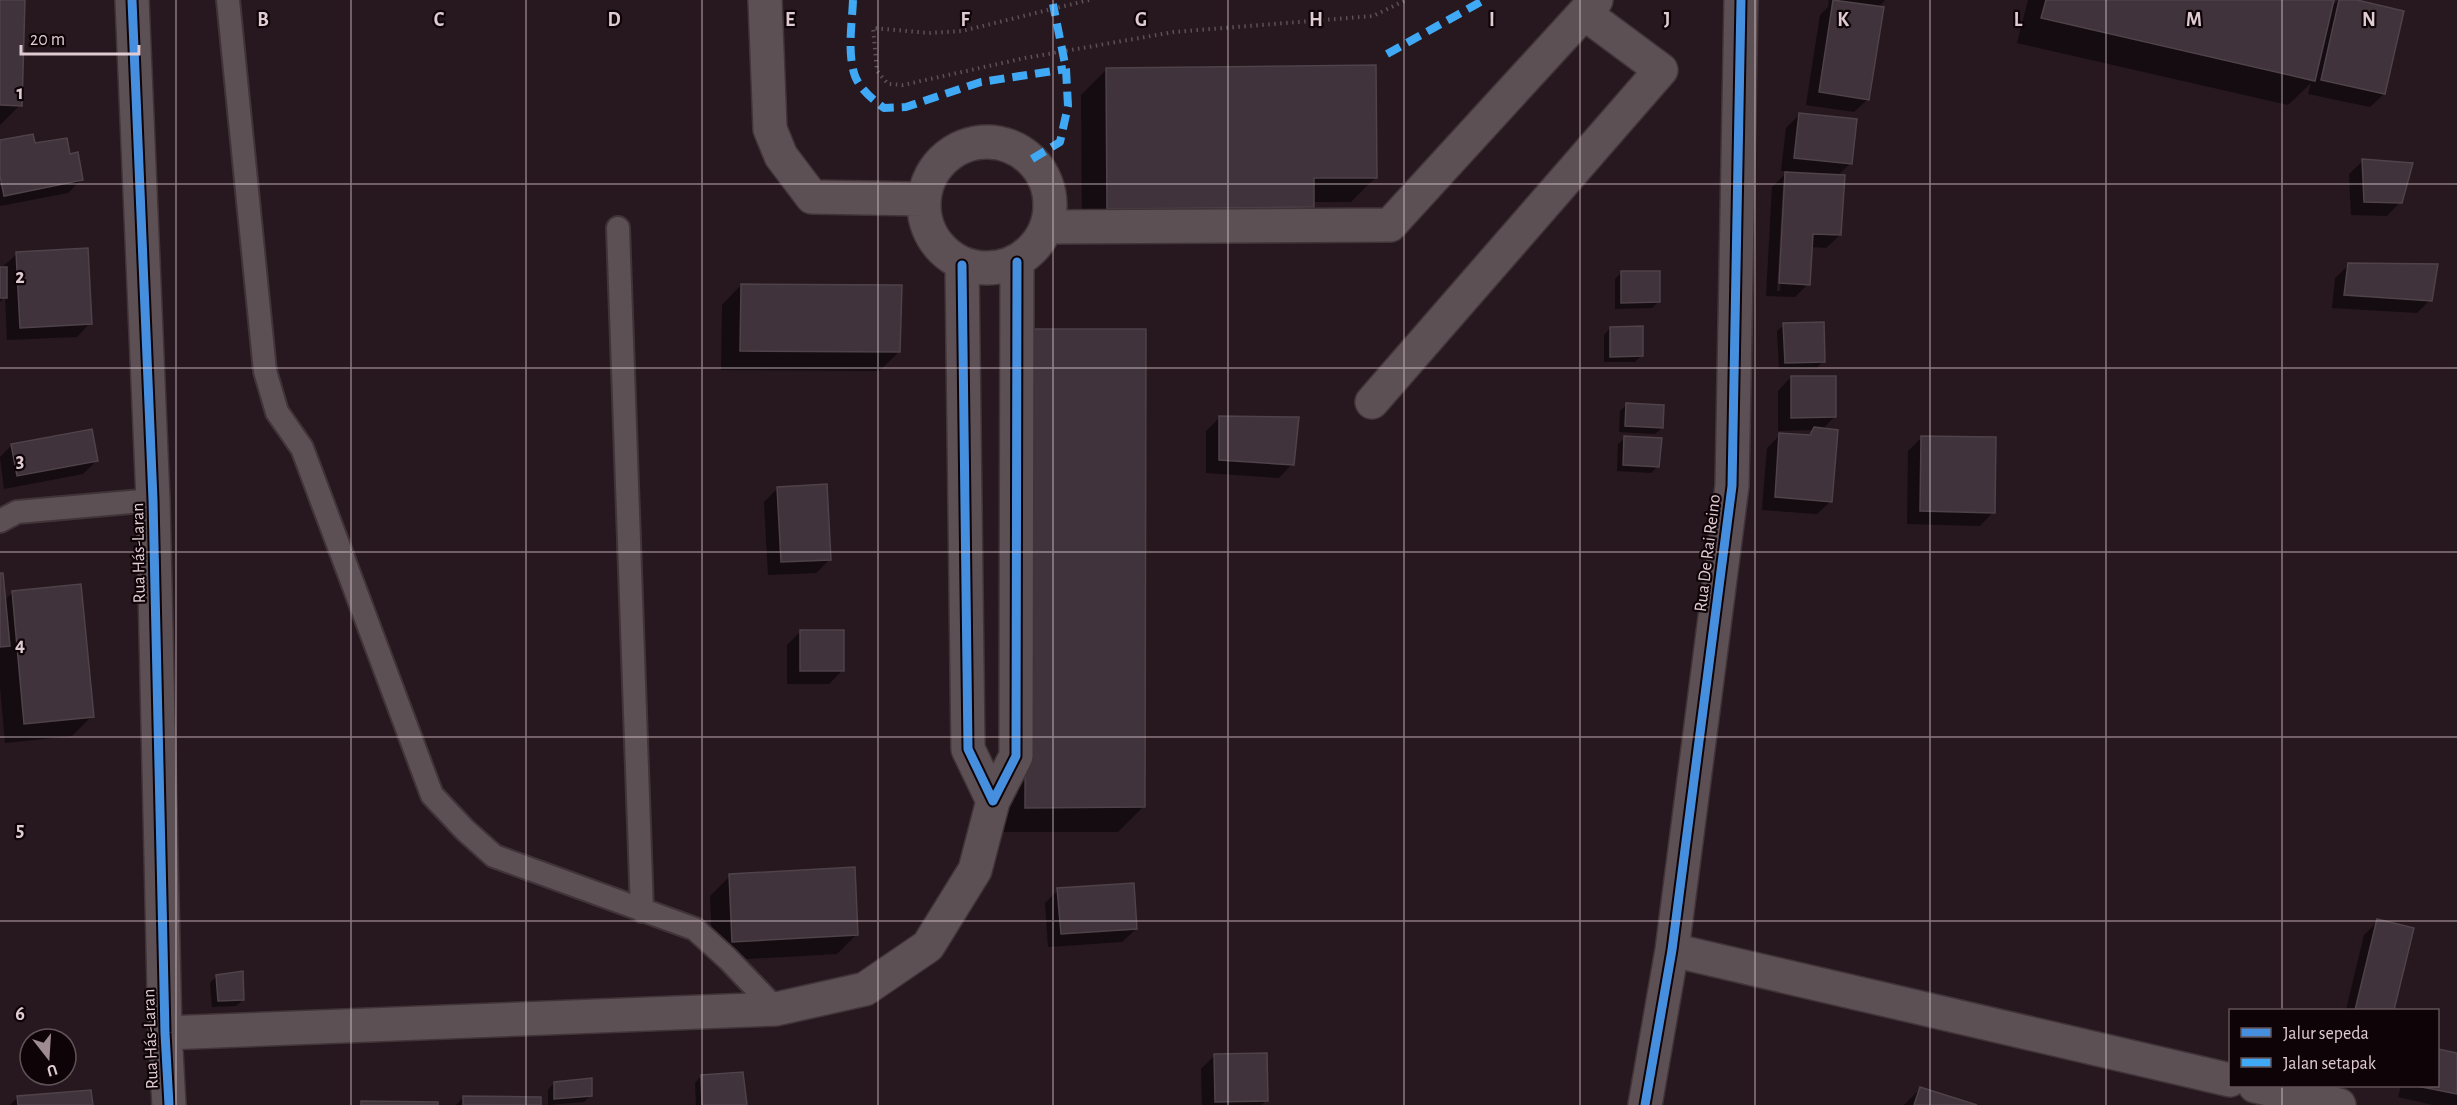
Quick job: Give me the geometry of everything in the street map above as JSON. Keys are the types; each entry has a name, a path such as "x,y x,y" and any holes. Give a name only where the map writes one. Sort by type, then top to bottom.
{"street":[{"name":"Rua Hás-Laran","path":"132,0 153,500 165,1033 169,1105"},
{"path":"765,0 770,129 781,156 812,197 921,199"},
{"name":"Rua De Rai Reino","path":"1645,1105 1672,950 1732,486 1741,0"},
{"path":"1047,227 1390,225 1590,6 1661,70 1372,402"},
{"path":"1001,142 1032,159 1050,191 1047,227 1035,247 1017,262 990,270 962,265 931,238 921,199 935,165 964,144 1001,142"},
{"path":"165,1033 776,1009 865,989 928,946 975,870 993,801 1016,756 1017,262"},
{"path":"962,265 968,749 993,801"},
{"path":"1672,950 2229,1080"},
{"path":"2259,1087 2339,1105"}],"lane":[{"path":"228,0 265,371 277,412 302,448 432,795 465,830 494,856 695,929 728,959 776,1009"},
{"path":"618,228 642,910"},
{"path":"0,521 17,512 153,500"}],"path":[{"path":"1089,0 962,31 929,33 873,28 877,70 888,84 903,85 1025,58 1174,32 1373,16 1406,0"}],"building":[{"path":"0,0 25,0 22,106 0,105"},
{"path":"1833,0 1884,7 1869,100 1819,92"},
{"path":"2046,0 2334,0 2315,81 2041,18"},
{"path":"2339,0 2357,0 2404,11 2385,94 2321,80"},
{"path":"1376,65 1377,178 1314,178 1314,207 1107,209 1106,68"},
{"path":"1799,113 1857,119 1852,164 1794,158"},
{"path":"33,134 35,143 67,138 70,154 78,152 83,180 4,196 0,176 0,140"},
{"path":"2362,159 2413,163 2402,203 2364,202"},
{"path":"1785,172 1845,175 1841,235 1813,234 1810,285 1779,283"},
{"path":"88,248 92,324 20,328 16,252"},
{"path":"2348,263 2438,264 2432,301 2344,295"},
{"path":"0,267 7,267 7,298 0,298"},
{"path":"1621,271 1660,271 1660,302 1621,303"},
{"path":"741,284 902,285 900,352 740,351"},
{"path":"1824,322 1825,362 1785,363 1783,323"},
{"path":"1643,326 1643,356 1610,357 1610,327"},
{"path":"1027,329 1146,329 1145,807 1025,808"},
{"path":"1791,376 1836,376 1836,417 1791,418"},
{"path":"1626,403 1664,405 1663,428 1625,426"},
{"path":"1219,416 1299,417 1294,465 1219,460"},
{"path":"1814,427 1838,430 1832,502 1775,497 1779,433 1810,435"},
{"path":"92,429 98,461 17,476 11,444"},
{"path":"1624,436 1662,438 1659,467 1623,465"},
{"path":"1921,436 1996,437 1995,513 1920,511"},
{"path":"827,484 831,560 781,562 777,487"},
{"path":"0,573 3,573 10,646 0,647"},
{"path":"81,584 94,717 24,724 12,591"},
{"path":"800,630 844,630 844,671 800,671"},
{"path":"855,867 858,935 732,942 729,874"},
{"path":"1134,883 1137,929 1061,934 1057,888"},
{"path":"2377,919 2414,928 2394,1009 2355,1009"},
{"path":"243,971 244,1000 218,1001 216,975"},
{"path":"2439,1049 2457,1053 2457,1094 2422,1087 2439,1087"},
{"path":"1267,1053 1268,1101 1215,1102 1214,1054"},
{"path":"743,1072 747,1105 702,1105 701,1075"},
{"path":"592,1078 592,1096 554,1099 554,1082"},
{"path":"1920,1087 1977,1105 1914,1105"},
{"path":"91,1090 93,1105 18,1105 17,1096"},
{"path":"463,1096 541,1097 541,1105 463,1105"},
{"path":"361,1101 438,1102 438,1105 361,1105"}],"marked path":[{"path":"853,0 851,48 855,76 863,90 884,108 906,107 981,82 1066,69"},
{"path":"1387,54 1484,0"},
{"path":"1032,159 1060,142 1068,106 1066,69 1053,4"}],"cycle path":[{"path":"132,0 153,500 165,1033 169,1105"},
{"path":"1645,1105 1672,950 1732,486 1741,0"},
{"path":"962,265 968,749 993,801 1016,756 1017,262"}]}
